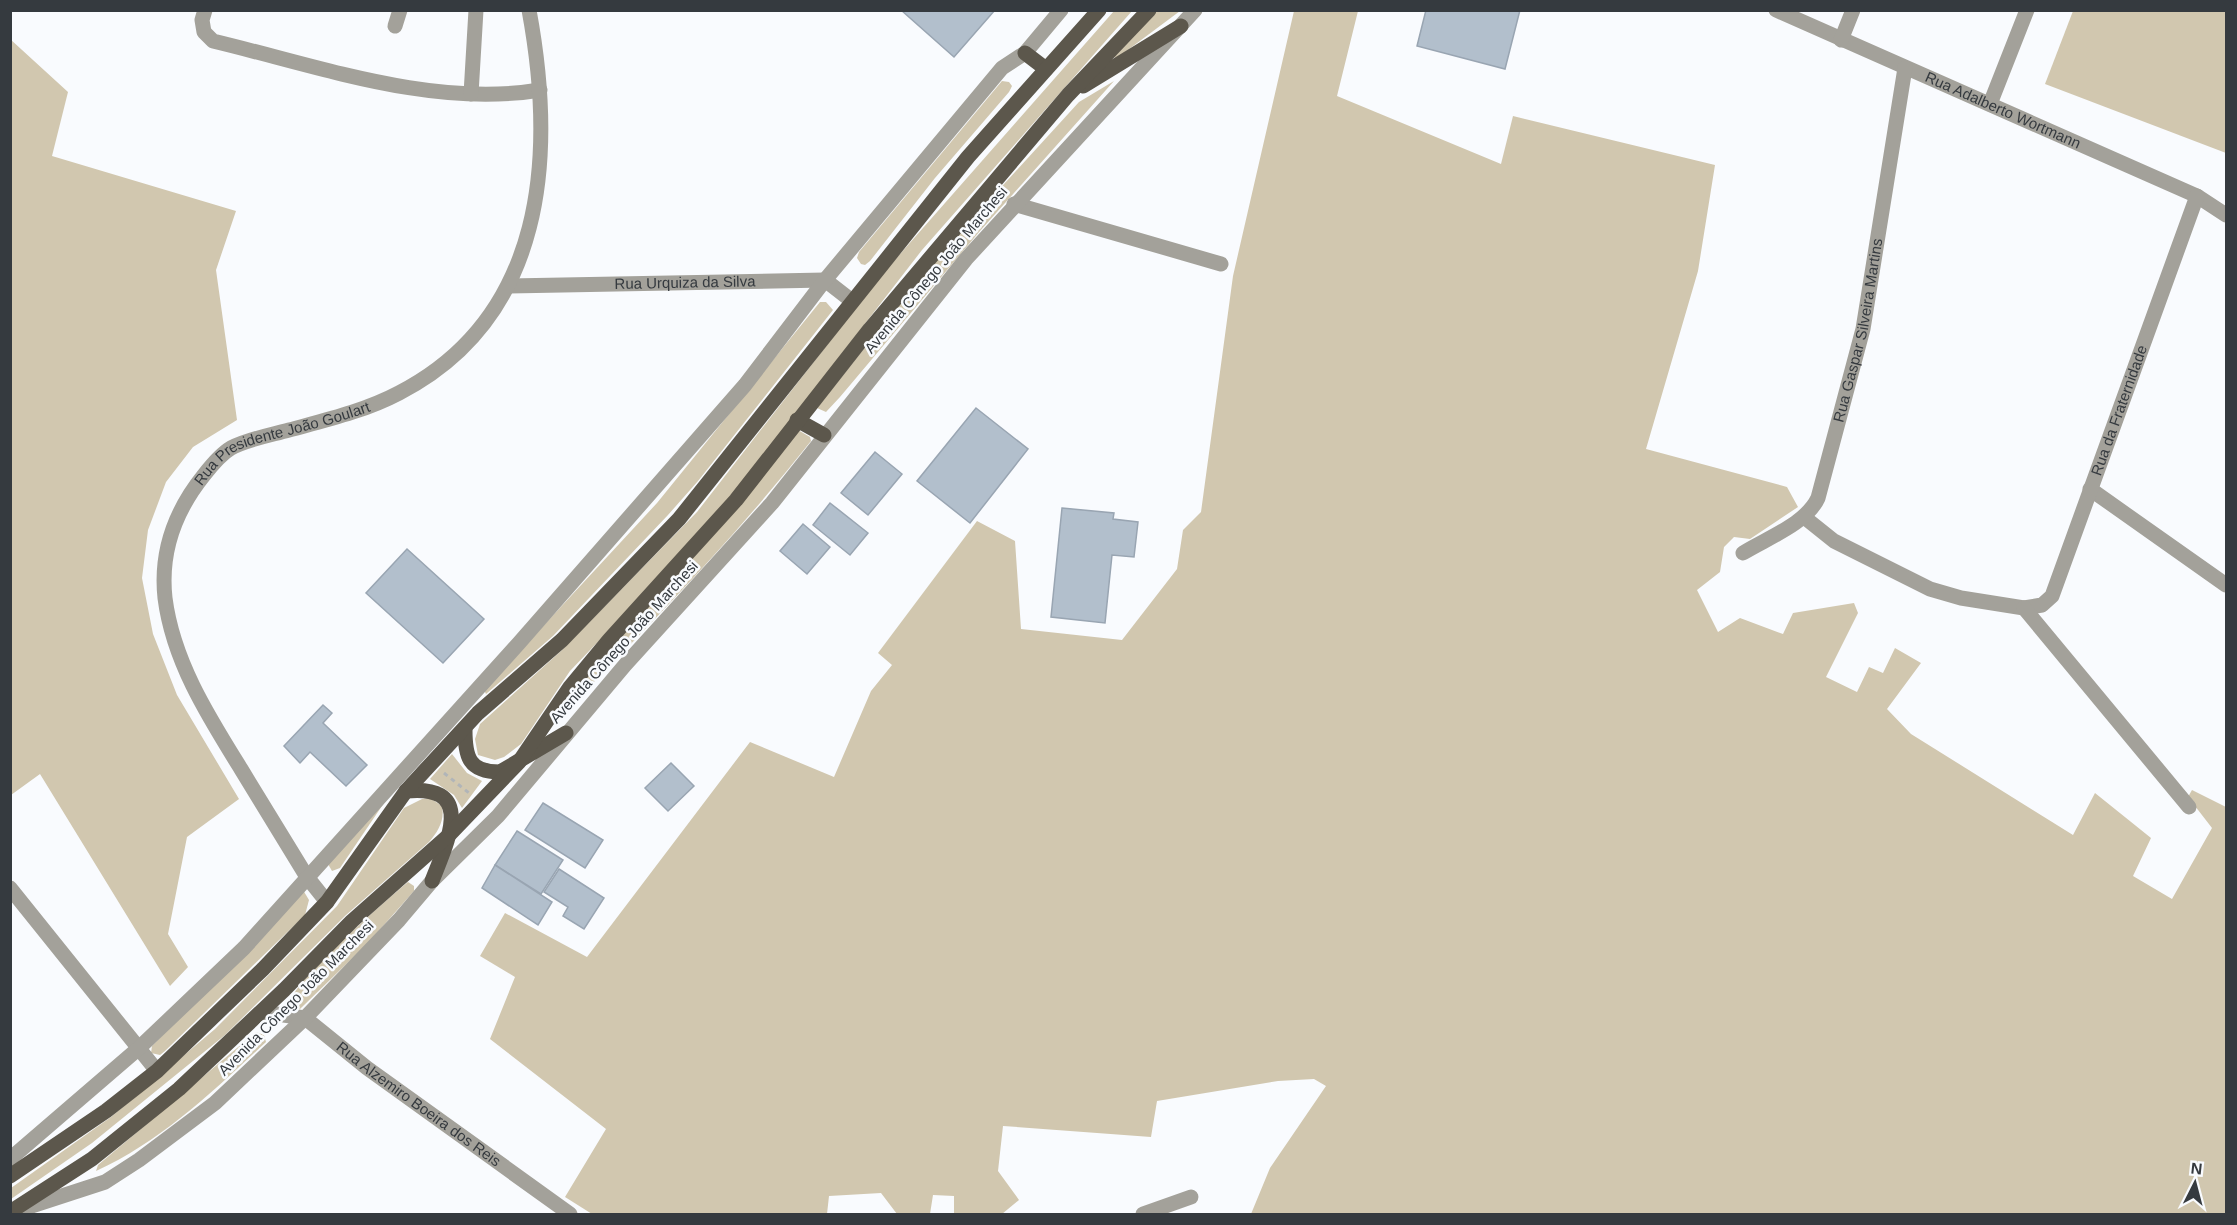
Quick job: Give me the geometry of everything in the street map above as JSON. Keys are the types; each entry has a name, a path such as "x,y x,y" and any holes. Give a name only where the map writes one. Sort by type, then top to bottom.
{"main road":[{"path":"10,1176 106,1111 157,1071 263,969 327,902 406,791 465,730 478,713 562,640 679,519 968,157 1099,10"},
{"name":"Avenida Cônego João Marchesi","path":"10,1212 92,1159 179,1089 262,1012 352,921 448,836 519,762 570,687 609,640 736,500 870,329 1068,95 1149,10"},
{"path":"1068,95 1181,26"},
{"path":"1025,53 1046,69"},
{"path":"797,420 824,435"},
{"path":"465,730 465,750 469,760 477,767 489,772 500,772 566,733"},
{"path":"406,791 425,789 438,793 447,800 452,821 432,880"}],"street":[{"path":"205,10 202,20 204,32 213,41 410,88 506,95 540,90"},
{"path":"395,26 400,10"},
{"path":"471,94 476,10"},
{"name":"Rua Presidente João Goulart","path":"327,902 307,877 203,707 179,653 165,598 166,556 175,520 192,490 231,448 370,406 399,393 428,375 483,323 509,286 529,233 541,168 540,90 530,10"},
{"path":"10,1159 140,1048 244,948 588,566 745,385 825,280 1002,68 1025,53 1061,10"},
{"name":"Avenida Cônego João Marchesi","path":"10,1212 105,1182 139,1160 215,1102 305,1018 399,920 432,880 498,816 566,733 772,503 966,258 1195,10"},
{"name":"Rua Adalberto Wortmann","path":"1776,10 2197,196 2226,215"},
{"path":"1841,40 1853,10"},
{"path":"1990,104 2027,10"},
{"name":"Rua Gaspar Silveira Martins","path":"1743,553 1804,517 1814,508 1818,498 1863,329 1905,68"},
{"name":"Rua da Fraternidade","path":"2024,608 2042,605 2052,596 2197,196"},
{"path":"1014,204 1221,264"},
{"path":"825,280 852,301"},
{"name":"Rua Urquiza da Silva","path":"509,286 825,280"},
{"path":"2090,489 2226,585"},
{"path":"1804,517 1834,541 1930,589 1961,598 2024,608 2189,807"},
{"path":"10,888 157,1071"},
{"path":"262,1012 305,1018"},
{"name":"Rua Alzemiro Boeira dos Reis","path":"305,1018 367,1068 570,1215"},
{"path":"1143,1215 1191,1197"}],"path":[{"path":"429,766 445,774 480,802"}],"shaded area":[{"path":"1114,11 1132,11 922,250 730,498 656,581 570,671 521,744 504,757 495,760 478,755 475,739 480,724 561,651 697,512 879,278"},
{"path":"1157,11 1180,11 1117,58 1112,57"},
{"path":"1294,11 1358,11 1337,96 1501,164 1513,116 1715,165 1698,271 1646,449 1787,487 1798,507 1750,539 1734,537 1724,547 1720,572 1697,590 1718,632 1740,618 1783,634 1793,613 1854,603 1858,613 1826,677 1857,692 1869,667 1883,673 1895,648 1921,663 1887,709 1911,734 2073,835 2095,793 2151,838 2133,876 2172,899 2212,828 2188,797 2192,790 2226,807 2226,1214 1251,1214 1270,1168 1326,1086 1314,1079 1278,1081 1157,1101 1151,1137 1003,1126 998,1171 1019,1200 1002,1214 954,1214 954,1196 933,1195 930,1214 897,1214 881,1193 829,1196 827,1214 592,1214 565,1197 606,1129 490,1039 515,977 480,956 505,913 587,957 750,742 834,777 871,691 892,665 878,653 977,521 1015,541 1021,629 1122,640 1177,569 1183,530 1201,512 1233,276"},
{"path":"2073,11 2226,11 2226,153 2045,84"},
{"path":"10,39 68,92 52,156 236,211 216,270 237,420 193,447 166,482 148,530 142,578 153,634 177,695 239,799 187,837 168,934 188,967 170,986 40,774 11,795"},
{"path":"1002,81 1009,82 1012,86 1009,92 935,178 870,261 865,265 861,264 857,258 859,252"},
{"path":"1114,81 980,231 840,397 826,412 817,408 929,266 1079,102"},
{"path":"820,302 826,302 833,310 698,481 553,636 486,694 484,690 657,503"},
{"path":"798,430 810,437 811,441 784,475 698,572 579,697 575,693 588,672"},
{"path":"452,754 467,773 482,781 462,808 454,795 430,779"},
{"path":"430,798 442,806 443,811 440,826 429,842 346,915 225,1035 92,1143 11,1199 11,1188 111,1117 215,1029 337,906 404,808 422,799"},
{"path":"386,800 340,868 332,871 328,864"},
{"path":"408,882 414,886 414,891 368,943 300,1009 289,1008 302,982 319,964"},
{"path":"303,890 309,900 305,915 165,1051 160,1055 151,1053 152,1046"},
{"path":"256,1032 264,1035 266,1042 186,1114 143,1145 96,1171 98,1165"}],"building":[{"path":"901,10 995,10 954,57"},
{"path":"1426,10 1520,10 1505,69 1417,46"},
{"path":"976,408 1028,449 970,523 917,481"},
{"path":"875,452 902,474 868,515 841,493"},
{"path":"830,503 868,533 850,555 813,525"},
{"path":"1062,508 1114,513 1113,519 1138,522 1134,557 1112,555 1105,623 1051,617"},
{"path":"803,524 830,547 807,574 780,551"},
{"path":"407,549 484,619 443,663 366,593"},
{"path":"323,705 332,713 323,723 367,765 346,786 310,752 300,763 284,746"},
{"path":"671,763 694,786 668,811 645,788"},
{"path":"543,803 603,840 585,868 525,830"},
{"path":"517,831 563,860 541,894 495,865"},
{"path":"495,865 552,902 538,925 482,888"},
{"path":"559,869 604,898 584,929 563,916 568,907 544,892"}]}
